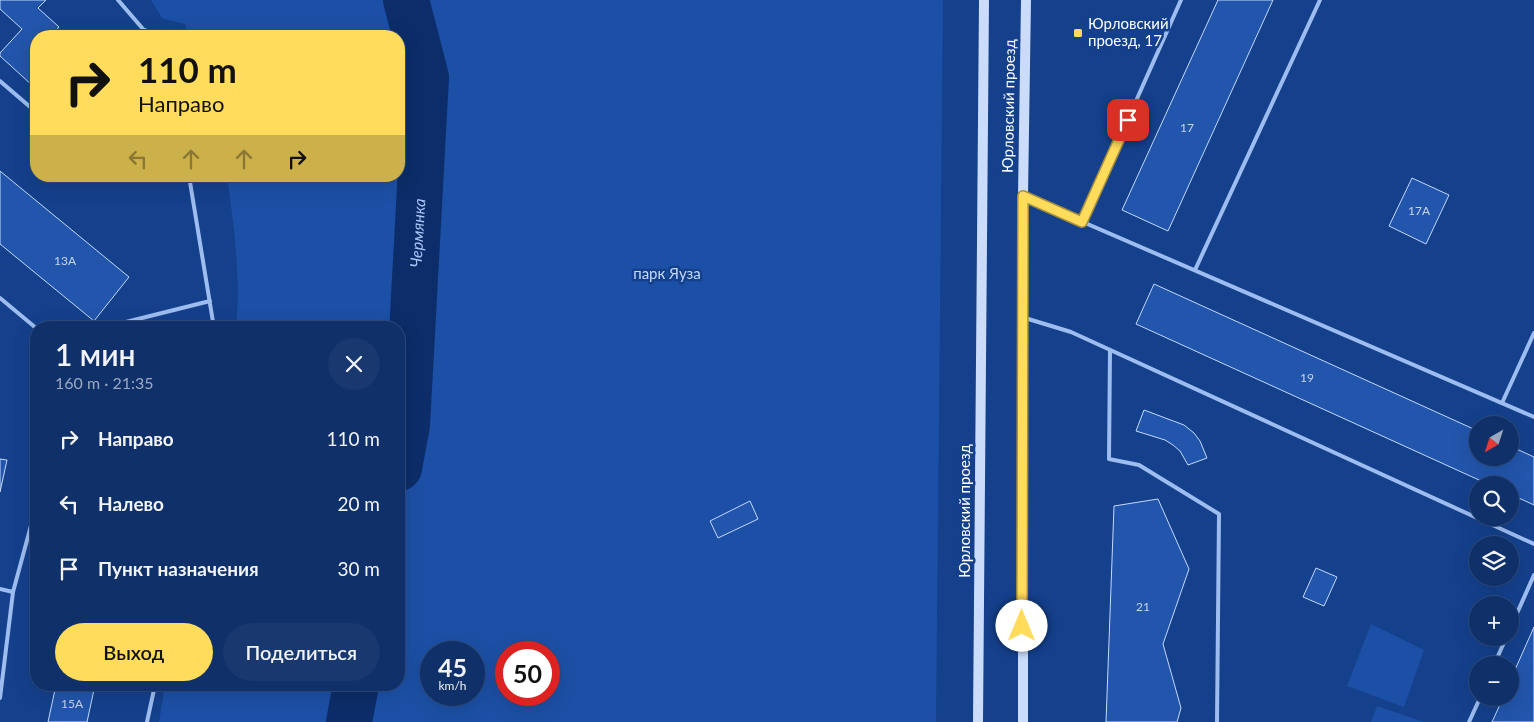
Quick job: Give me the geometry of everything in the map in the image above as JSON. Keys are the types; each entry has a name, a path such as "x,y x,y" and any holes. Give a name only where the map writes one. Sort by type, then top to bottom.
{"main road":[{"name":"Юрловский проезд","path":"978,722 984,0"},
{"name":"Юрловский проезд","path":"1022,722 1022,318 1026,0"}],"lane":[{"path":"118,0 145,30"},
{"path":"1082,222 1181,0"},
{"path":"1195,270 1320,0"},
{"path":"0,81 30,107"},
{"path":"190,182 213,321"},
{"path":"1023,196 1534,417"},
{"path":"0,298 30,323"},
{"path":"127,321 210,301"},
{"path":"1022,318 1070,332 1534,544"},
{"path":"1502,404 1534,333"},
{"path":"1110,350 1109,460 1139,465 1219,514 1217,722"},
{"path":"0,698 13,592 30,529"},
{"path":"1519,609 1534,575"},
{"path":"0,589 13,592"},
{"path":"147,722 153,691"},
{"path":"1469,722 1476,706"}],"green space":[{"name":"парк Яуза","path":"151,0 943,0 936,722 159,722 164,691 405,691 405,321 236,321 237,270 228,182 405,182 405,30 187,30 185,24 162,18"},
{"path":"1371,624 1424,650 1404,707 1347,686"},
{"path":"1377,706 1424,722 1371,722"}],"building":[{"path":"0,0 46,0 38,8 59,27 56,30 30,30 30,83 0,56 0,53 22,29 0,9"},
{"path":"1218,0 1273,0 1168,231 1122,210"},
{"path":"0,171 129,277 94,321 0,244"},
{"path":"1412,178 1449,195 1426,244 1389,226"},
{"path":"1154,284 1469,427 1469,466 1519,466 1519,450 1534,457 1534,505 1519,498 1519,476 1470,476 1136,324"},
{"path":"1144,410 1184,425 1200,441 1207,458 1188,465 1180,451 1173,445 1165,440 1136,431"},
{"path":"0,459 7,460 0,492"},
{"path":"1158,499 1189,569 1163,644 1181,708 1177,722 1106,722 1114,506"},
{"path":"750,501 758,519 718,538 710,521"},
{"path":"1316,568 1337,577 1324,606 1303,597"},
{"path":"1534,627 1534,722 1492,722 1499,706 1519,706 1519,661"},
{"path":"55,691 94,691 87,722 48,722"}],"waterway":[{"name":"Чермянка","path":"405,436 426,77 406,0"},
{"name":"Чермянка","path":"349,722 355,691"}],"place":[{"name":"Юрловский проезд, 17","path":"1078,33"}],"route":[{"path":"1022,626 1023,196 1082,222 1128,120"}]}
